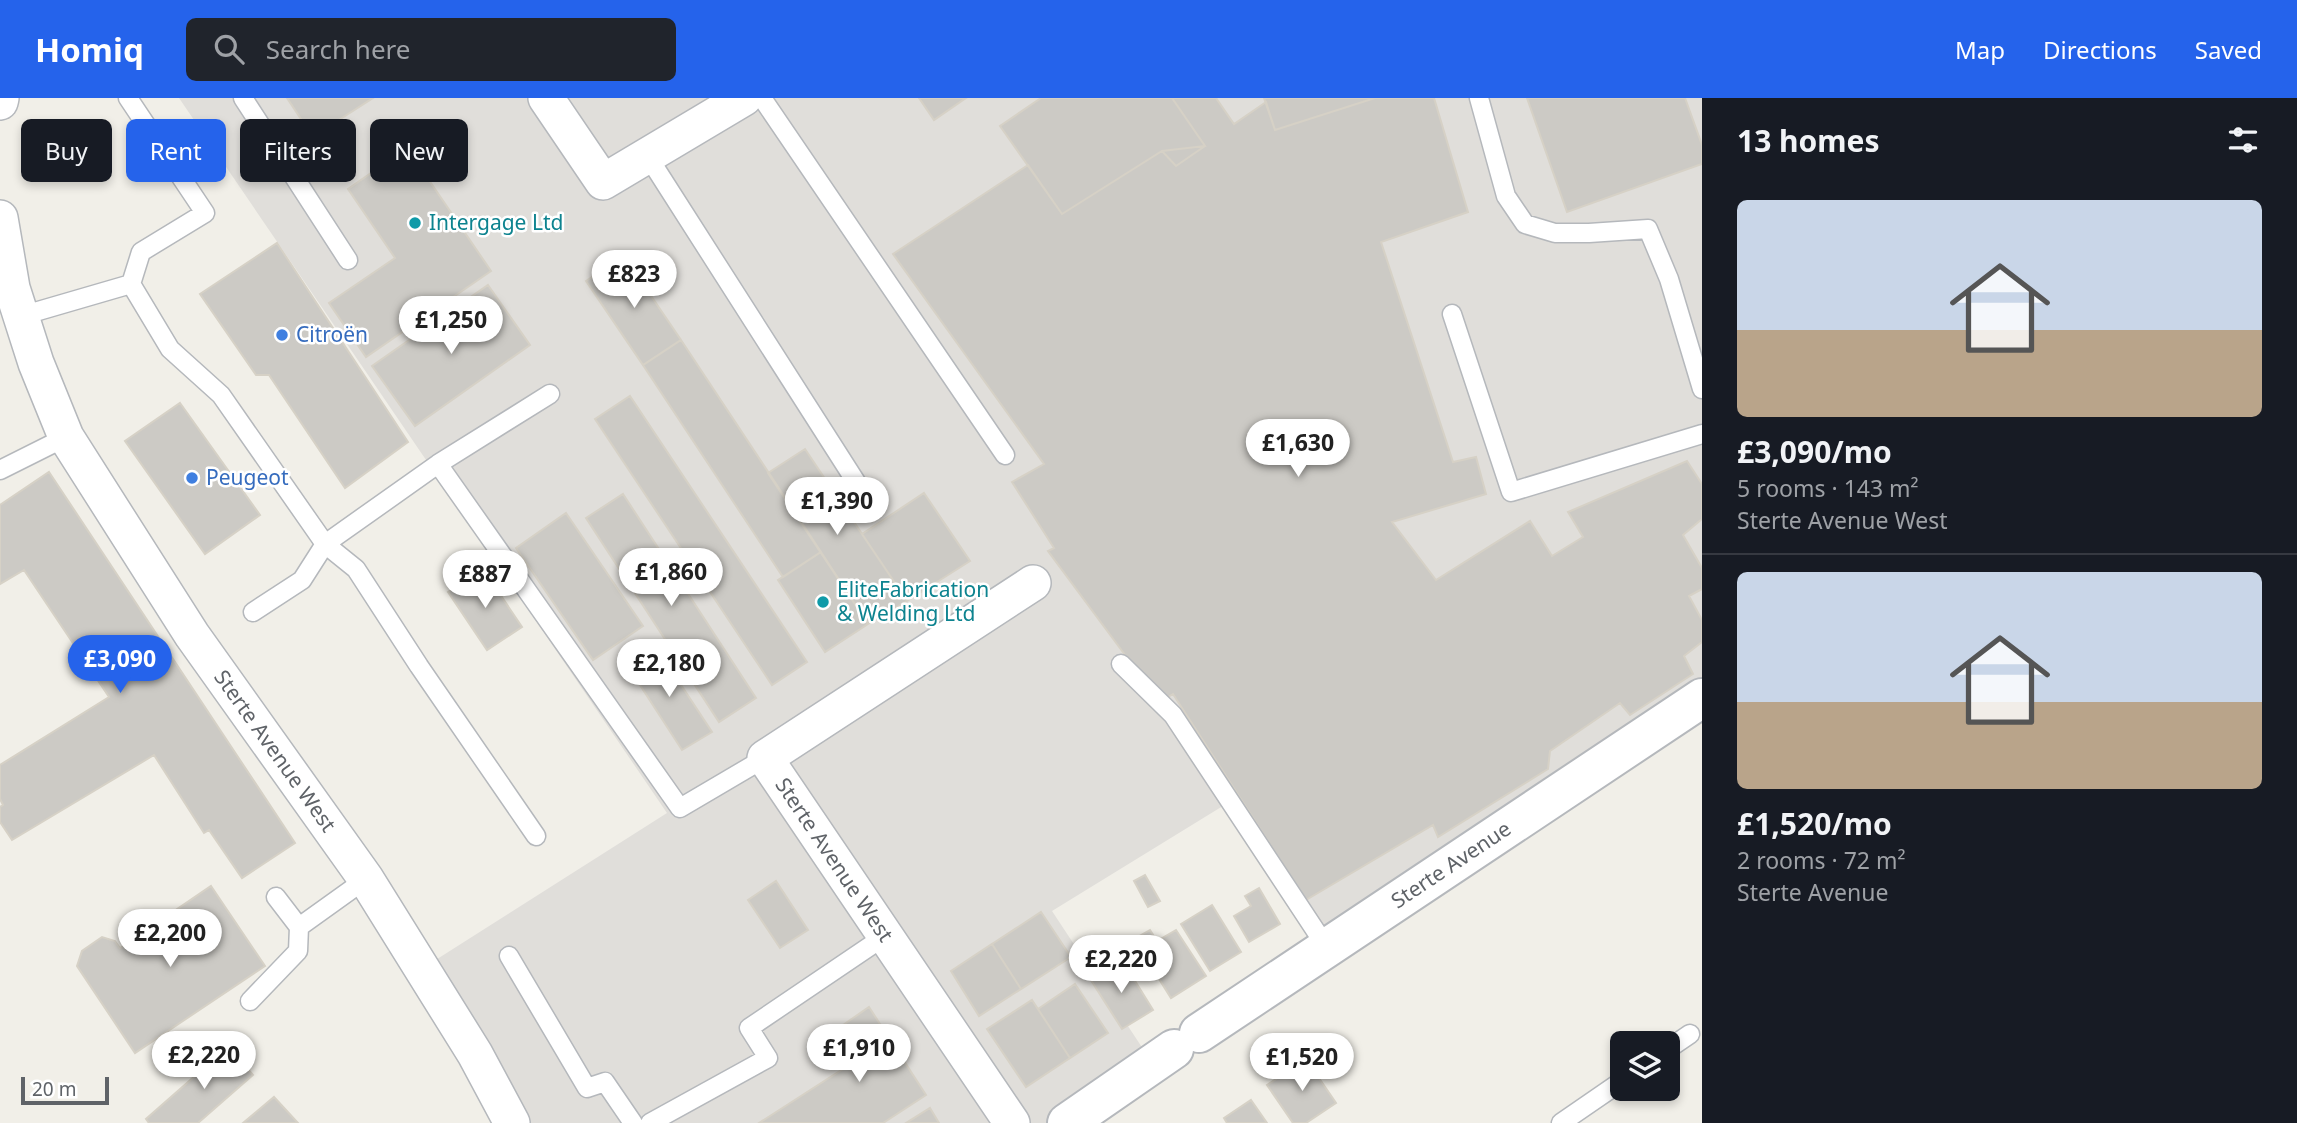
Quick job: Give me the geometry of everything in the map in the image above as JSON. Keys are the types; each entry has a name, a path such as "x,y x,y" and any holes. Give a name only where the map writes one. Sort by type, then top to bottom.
{"street":[{"path":"546,98 603,182 744,98"},
{"name":"Sterte Avenue West","path":"0,218 12,288 36,363 66,437 192,635 366,879 475,1054 512,1123"},
{"name":"Sterte Avenue West","path":"1012,1123 765,758 1033,583"},
{"name":"Sterte Avenue","path":"1067,1123 1702,698"}],"lane":[{"path":"128,98 205,212 141,252 131,284 170,349 221,396 325,544 356,569 536,836"},
{"path":"243,98 348,260"},
{"path":"762,98 1005,455"},
{"path":"1479,98 1506,196 1525,224 1555,233 1648,229 1669,279 1702,388"},
{"path":"647,155 865,496"},
{"path":"21,316 131,284"},
{"path":"1452,314 1511,492 1702,433"},
{"path":"253,612 302,580 325,544 438,464 551,394"},
{"path":"0,470 66,437"},
{"path":"438,464 680,808 765,758"},
{"path":"1121,664 1173,715 1327,948"},
{"path":"299,927 366,879"},
{"path":"250,1000 298,951 299,927 276,897"},
{"path":"650,1123 768,1058 750,1028 885,936"},
{"path":"509,956 587,1088 606,1082 633,1123"},
{"path":"1680,1041 1690,1034"},
{"path":"1561,1123 1610,1088"}],"shaded area":[{"path":"179,98 1702,98 1702,698 1327,948 1231,801 1052,911 1153,1064 1067,1123 512,1123 423,968 667,813 226,167 226,119 193,119"}],"building":[{"path":"287,98 373,98 340,119 301,119"},
{"path":"919,98 966,98 934,120"},
{"path":"1041,98 1172,98 1205,146 1176,166 1162,151 1062,214 1000,126"},
{"path":"1172,98 1216,98 1234,124 1266,102 1275,130 1375,98 1434,98 1468,212 1381,242 1453,462 1476,457 1486,494 1392,522 1436,580 1530,521 1552,556 1583,537 1568,512 1687,461 1702,484 1702,519 1683,535 1702,568 1702,589 1689,596 1702,620 1702,642 1684,656 1693,674 1630,715 1620,703 1550,751 1548,769 1438,837 1433,825 1306,900 1173,694 1160,702 1048,551 1054,548 1012,482 1044,464 893,254 1028,165 1062,214 1162,151 1205,146"},
{"path":"1264,98 1375,98 1275,130"},
{"path":"1527,98 1685,98 1702,145 1702,164 1567,212"},
{"name":"Intergage Ltd","path":"370,174 370,182 430,182 491,271 366,357 329,303 395,258 348,189"},
{"name":"Citroën","path":"277,243 408,442 345,488 269,375 256,375 200,294"},
{"path":"624,256 681,340 643,365 586,281"},
{"path":"488,285 530,345 415,426 372,366"},
{"path":"681,340 821,552 783,577 643,365"},
{"path":"630,396 807,662 772,685 595,419"},
{"name":"Peugeot","path":"180,403 260,515 205,554 125,441"},
{"path":"805,449 907,601 868,624 768,473"},
{"path":"49,472 295,843 242,878 209,830 204,833 154,755 12,840 0,822 0,807 3,805 0,799 0,765 109,697 24,570 0,584 0,505"},
{"path":"924,493 970,561 907,601 862,534"},
{"path":"623,494 756,698 719,722 586,518"},
{"path":"566,513 643,626 593,660 516,548"},
{"name":"EliteFabrication & Welding Ltd","path":"821,552 868,624 825,652 778,580"},
{"path":"483,569 522,627 487,650 448,592"},
{"path":"656,647 712,732 682,750 627,665"},
{"path":"1145,875 1160,901 1148,907 1134,881"},
{"path":"776,881 808,930 780,948 748,900"},
{"path":"211,886 265,966 135,1053 77,966 82,951 102,937 115,941 120,948 140,936 137,930 155,917 158,922"},
{"path":"1259,888 1280,924 1249,942 1234,916 1251,906 1245,896"},
{"path":"1212,905 1241,952 1210,971 1181,924"},
{"path":"1041,912 1071,957 1021,989 992,944"},
{"path":"1150,930 1157,941 1176,930 1206,976 1171,998 1134,939"},
{"path":"992,944 1021,989 979,1016 951,971"},
{"path":"1103,964 1109,975 1125,965 1153,1010 1122,1029 1087,974"},
{"path":"1075,984 1108,1033 1070,1058 1038,1009"},
{"path":"1032,1000 1070,1058 1026,1087 987,1029"},
{"path":"869,1007 926,1095 883,1123 759,1123 863,1056 843,1025"},
{"path":"228,1047 253,1075 198,1123 149,1123 146,1119"},
{"path":"1306,1059 1336,1103 1306,1123 1293,1123 1267,1085"},
{"path":"274,1097 298,1123 243,1123"},
{"path":"1251,1100 1267,1123 1227,1123 1224,1118"},
{"path":"930,1108 939,1123 906,1123"}],"place":[{"name":"Intergage Ltd","path":"415,223"},
{"name":"Citroën","path":"282,335"},
{"name":"Peugeot","path":"192,478"},
{"name":"EliteFabrication & Welding Ltd","path":"823,602"}]}
